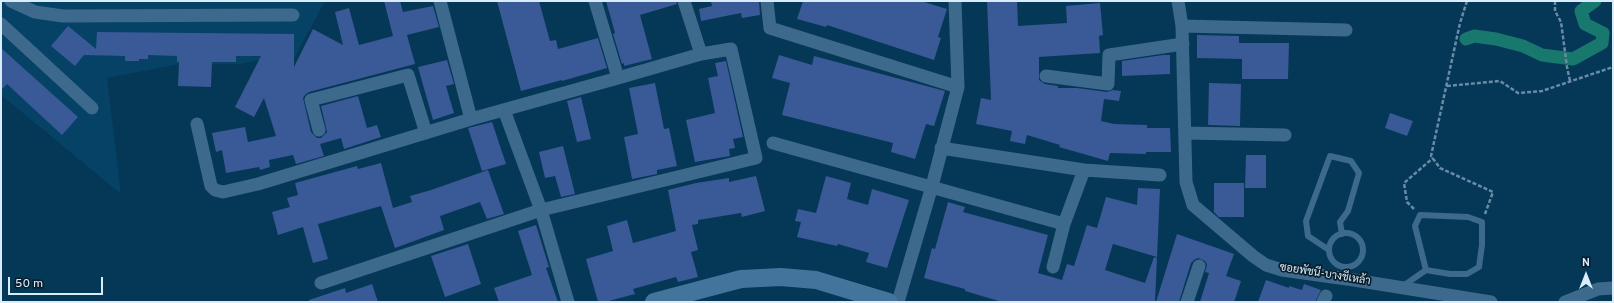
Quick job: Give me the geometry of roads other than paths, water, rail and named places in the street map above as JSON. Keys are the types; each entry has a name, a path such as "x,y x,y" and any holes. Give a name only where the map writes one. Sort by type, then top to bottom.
{"street":[{"path":"11,1 35,12 63,16 293,15"},
{"path":"440,1 471,119"},
{"path":"595,1 618,78"},
{"path":"684,1 701,54"},
{"path":"767,1 770,28 958,87"},
{"path":"898,302 932,186 958,87 955,1"},
{"name":"ซอยพัชนี-บางชีเหล้า","path":"1178,1 1183,44 1186,182 1193,205 1253,256 1266,264 1282,270 1330,276 1490,302"},
{"path":"1,24 92,108"},
{"path":"1182,26 1346,30"},
{"path":"1046,76 1108,84 1109,55 1183,44"},
{"path":"197,124 211,186 215,190 223,192 258,184 426,134 471,119 701,54 732,49 756,158 541,210 321,283"},
{"path":"319,130 311,100 408,75 426,134"},
{"path":"504,110 541,210 568,302"},
{"path":"1186,133 1285,135"},
{"path":"773,143 932,186 1064,224"},
{"path":"941,148 1084,170 1160,175"},
{"path":"1053,267 1064,224 1084,170"},
{"path":"1188,302 1199,266"},
{"path":"654,302 741,279 781,277 816,280 889,302"},
{"path":"1565,302 1598,289 1613,288"}],"lane":[{"path":"1329,250 1308,236 1306,221 1330,156 1351,160 1359,173 1348,211 1340,222 1342,234"},
{"path":"1401,287 1426,270 1450,274 1467,274 1479,267 1482,245 1482,222 1468,216 1420,215 1415,226 1426,270"},
{"path":"1330,276 1345,267 1358,262 1363,253 1363,247 1361,242 1353,235 1342,234 1333,240 1329,250 1332,261 1345,267 1354,280"}],"waterway":[{"path":"1466,39 1474,36 1496,39 1523,46 1542,55 1573,59 1602,43 1603,33 1585,24 1581,11 1595,1"}]}
